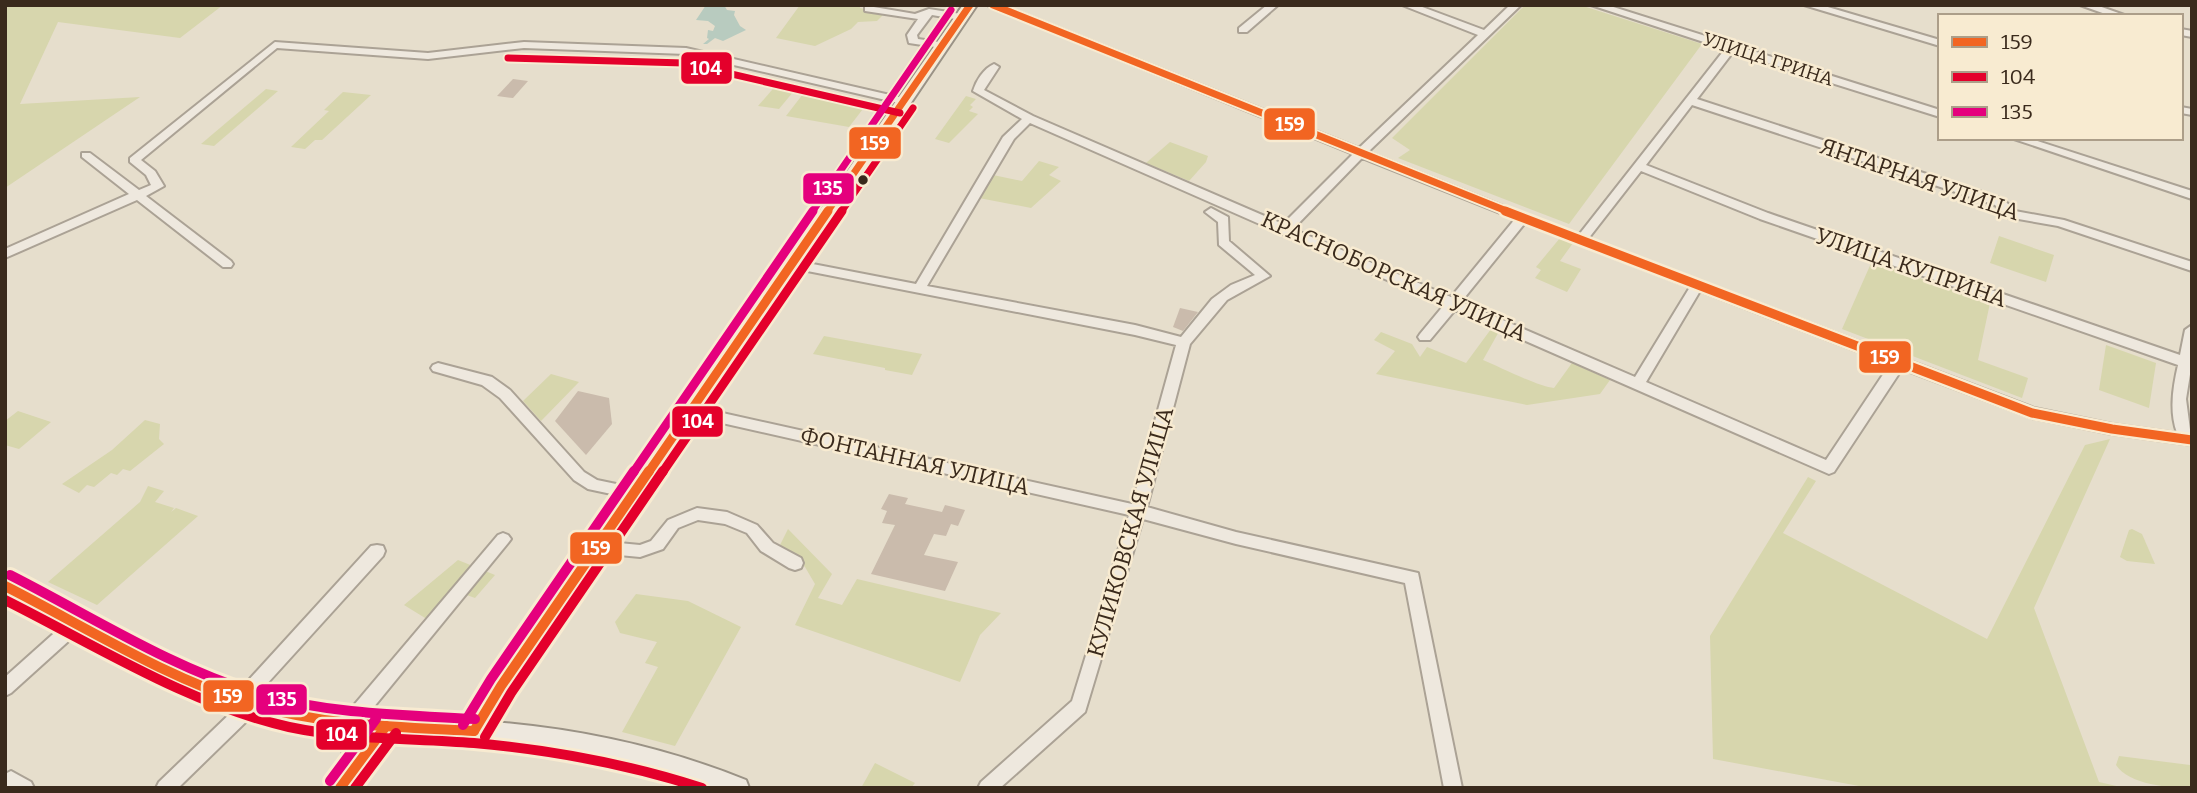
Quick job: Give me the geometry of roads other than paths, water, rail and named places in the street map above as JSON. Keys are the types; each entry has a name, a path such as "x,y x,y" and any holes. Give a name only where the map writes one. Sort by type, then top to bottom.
{"street":[{"path":"992,5 1010,8 1580,241 2032,413 2112,429 2189,439"},
{"path":"1243,30 1273,5"},
{"path":"1407,5 1485,34"},
{"path":"1285,229 1360,153 1516,5"},
{"name":"УЛИЦА ГРИНА","path":"1596,5 1938,113"},
{"path":"1809,5 1938,42"},
{"path":"2085,5 2115,14"},
{"path":"867,9 916,17 929,12 966,11"},
{"path":"474,731 500,686 966,11"},
{"path":"929,12 912,35 913,41 942,46"},
{"path":"5,254 158,186 152,173 134,162 137,157 275,45 428,56 524,45 686,51 903,101"},
{"path":"1580,241 1731,48"},
{"name":"КРАСНОБОРСКАЯ УЛИЦА","path":"994,67 978,91 1029,118 1829,468 1899,362"},
{"name":"ЯНТАРНАЯ УЛИЦА","path":"1689,100 1999,202 2011,214 2060,223 2192,267"},
{"path":"919,289 1009,137 1029,118"},
{"path":"2022,140 2192,195"},
{"path":"86,155 227,264"},
{"name":"УЛИЦА КУПРИНА","path":"1638,166 1764,216 2185,362"},
{"name":"КУЛИКОВСКАЯ УЛИЦА","path":"987,788 1079,706 1138,511 1184,342 1202,326 1213,305 1264,276 1223,242 1224,220 1211,212"},
{"path":"1425,337 1523,218"},
{"path":"792,264 1135,330 1184,342"},
{"path":"1638,383 1697,286"},
{"path":"2189,439 2180,424 2177,410 2192,330"},
{"path":"438,368 487,381 505,394 586,481 593,485 635,493"},
{"name":"ФОНТАННАЯ УЛИЦА","path":"691,411 1138,511 1236,538 1412,578 1453,788"},
{"path":"598,547 640,551 657,545 673,524 697,514 727,518 752,529 767,547 795,563"},
{"path":"349,724 503,540"},
{"path":"165,788 247,702 377,551"},
{"path":"5,586 154,664 247,702 349,724 474,731 554,739 698,772 737,788"},
{"path":"5,688 77,623"},
{"path":"322,720 342,730 353,742 357,765"},
{"path":"340,788 386,726"}]}
